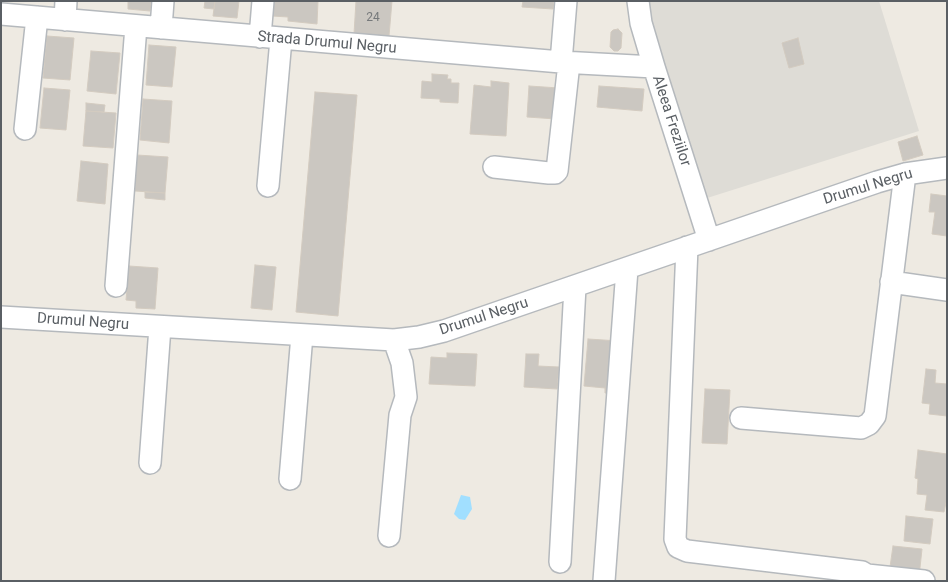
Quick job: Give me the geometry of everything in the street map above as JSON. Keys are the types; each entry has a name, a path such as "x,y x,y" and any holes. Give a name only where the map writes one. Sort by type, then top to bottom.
{"street":[{"path":"161,28 164,1"},
{"path":"260,37 263,1"},
{"path":"494,167 549,173 557,171 565,62 566,1"},
{"name":"Aleea Freziilor","path":"638,1 641,23 654,67 709,240"},
{"name":"Strada Drumul Negru","path":"1,14 37,17 66,10 136,26 565,62 654,67"},
{"path":"26,129 37,17"},
{"path":"116,286 136,26"},
{"path":"268,186 282,39"},
{"name":"Drumul Negru","path":"1,317 394,340 419,337 444,331 575,287 877,182 905,174 947,168"},
{"path":"741,418 861,428 869,424 875,416 905,174"},
{"path":"686,247 675,540 678,546 687,551 862,572 869,578 924,581"},
{"path":"604,581 627,269"},
{"path":"891,282 947,290"},
{"path":"560,562 575,287"},
{"path":"150,463 160,327"},
{"path":"290,479 302,335"},
{"path":"389,536 400,415 406,397 402,363 394,340"}],"shaded area":[{"path":"648,1 879,1 919,131 704,199 648,16"}],"water":[{"path":"461,495 470,497 472,509 465,520 459,519 454,514"}],"building":[{"path":"128,1 151,1 150,11 128,9"},
{"path":"205,1 215,1 214,9 204,8"},
{"path":"215,1 239,1 237,18 213,16"},
{"path":"273,1 318,1 317,24 288,21 288,17 272,16"},
{"path":"356,1 392,1 389,36 354,34"},
{"path":"523,1 554,1 553,9 522,7"},
{"path":"618,29 622,33 621,48 618,51 614,51 610,47 611,32"},
{"path":"47,36 74,38 70,80 43,78"},
{"path":"798,38 804,64 789,68 782,43"},
{"path":"149,45 176,47 172,87 146,85"},
{"path":"91,51 120,53 116,94 87,91"},
{"path":"432,74 448,75 447,79 451,79 451,83 459,83 458,103 440,102 440,99 421,98 422,81 432,82"},
{"path":"491,81 509,83 506,136 470,134 474,85 491,87"},
{"path":"529,86 559,88 556,119 527,117"},
{"path":"599,86 644,89 642,111 597,107"},
{"path":"44,88 70,90 66,130 40,128"},
{"path":"315,92 357,95 338,316 296,312"},
{"path":"143,99 172,101 169,143 140,140"},
{"path":"86,103 105,105 104,112 86,111"},
{"path":"86,111 116,113 113,148 83,146"},
{"path":"917,136 923,155 903,161 898,142"},
{"path":"137,155 168,157 165,193 135,191"},
{"path":"81,161 108,164 105,204 77,201"},
{"path":"145,192 165,193 165,200 145,198"},
{"path":"931,194 947,196 947,236 932,234 935,212 929,212"},
{"path":"255,265 276,267 272,310 251,308"},
{"path":"129,266 158,268 155,309 136,308 136,301 126,300"},
{"path":"588,339 619,341 615,394 605,393 605,388 584,386"},
{"path":"447,353 477,354 475,386 429,384 431,357 447,358"},
{"path":"526,354 539,354 538,366 559,367 557,389 524,387"},
{"path":"926,369 936,370 935,383 947,384 947,416 929,414 930,404 922,403"},
{"path":"705,389 730,390 727,444 702,443"},
{"path":"918,450 947,454 947,498 944,512 925,510 927,495 917,494 918,479 915,478"},
{"path":"906,516 933,519 930,544 904,541"},
{"path":"893,546 922,549 919,577 889,574"}]}
